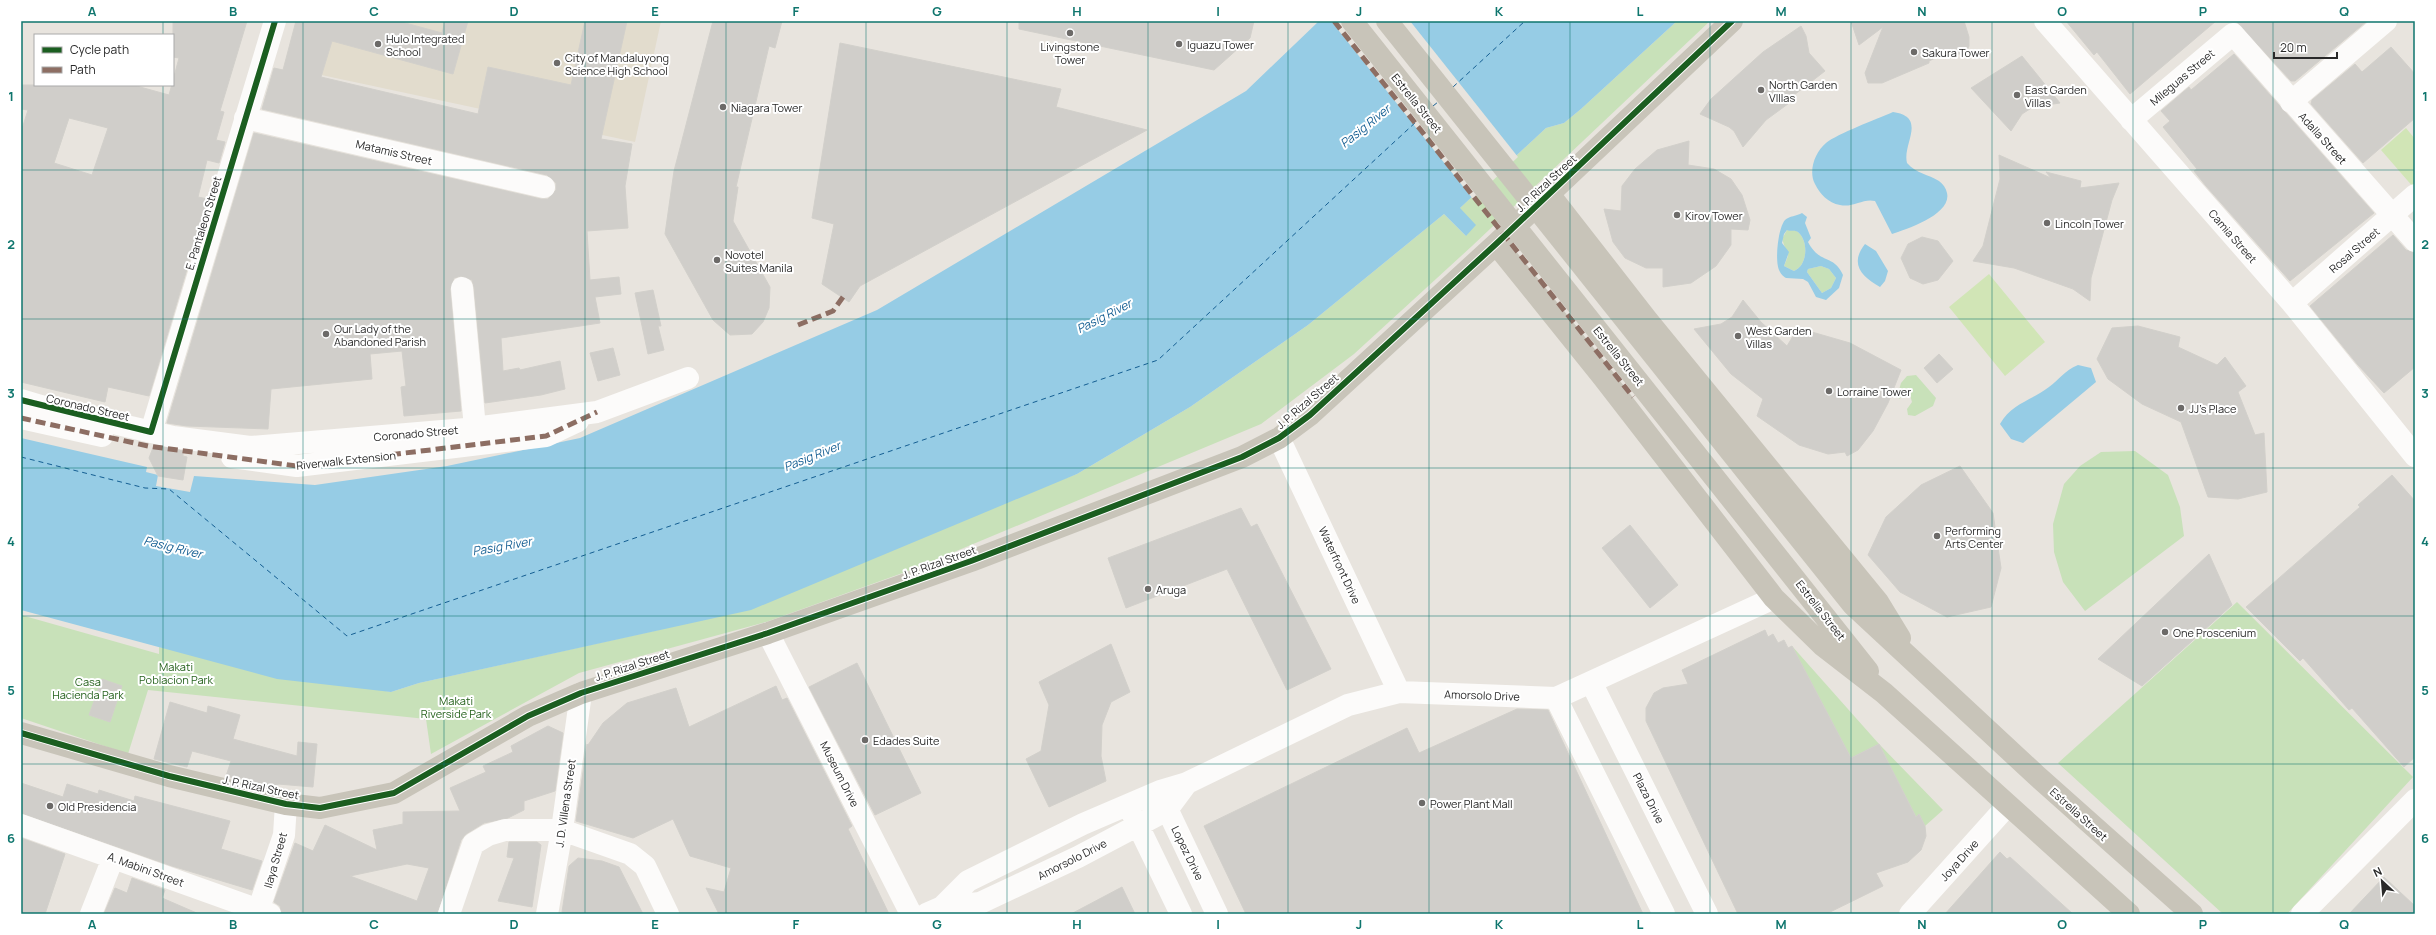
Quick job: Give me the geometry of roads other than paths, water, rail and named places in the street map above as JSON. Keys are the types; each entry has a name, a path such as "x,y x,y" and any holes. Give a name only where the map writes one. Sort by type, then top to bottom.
{"main road":[{"name":"Estrella Street","path":"1352,21 1830,633 1884,693 2007,806 2129,914"},
{"name":"Estrella Street","path":"1387,21 1864,607 1915,663 2192,914"},
{"name":"J. P. Rizal Street","path":"21,733 169,776 286,804 320,808 394,793 528,716 581,692 768,633 971,561 1242,457 1279,438 1310,415 1496,244 1732,21"},
{"name":"Estrella Street","path":"1549,194 1648,321 1864,607"},
{"name":"Estrella Street","path":"1496,244 1603,377 1774,598 1830,633"},
{"path":"1603,377 1601,354 1608,340 1622,329 1648,321"},
{"path":"1830,633 1864,607"}],"street":[{"name":"E. Pantaleon Street","path":"151,432 275,21"},
{"name":"Camia Street","path":"2045,21 2292,303 2415,456"},
{"path":"2291,102 2386,21"},
{"name":"Mileguas Street","path":"2131,120 2233,34"},
{"name":"Adalla Street","path":"2233,34 2291,102 2415,241"},
{"name":"Matamis Street","path":"245,118 544,187"},
{"name":"Rosal Street","path":"2292,303 2393,216 2415,195"},
{"path":"462,288 475,428"},
{"name":"Coronado Street","path":"21,400 151,432 250,447 475,428 597,412 688,378"},
{"name":"Riverwalk Extension","path":"21,418 148,446 297,466 546,436 597,412"},
{"name":"Waterfront Drive","path":"1279,438 1294,465 1399,692"},
{"name":"Amorsolo Drive","path":"934,911 980,903 1138,826 1163,800 1187,783 1348,706 1399,692 1556,698 1774,598"},
{"name":"Museum Drive","path":"768,633 911,914"},
{"name":"Plaza Drive","path":"1591,682 1707,914"},
{"name":"J. D. Villena Street","path":"547,914 562,830 581,692"},
{"path":"1556,698 1664,914"},
{"name":"Amorsolo Drive","path":"934,911 968,881 1128,804 1163,800"},
{"name":"Lopez Drive","path":"1163,800 1217,914"},
{"path":"2302,914 2415,800"},
{"name":"Ilaya Street","path":"263,913 284,835 286,804"},
{"path":"1128,804 1181,914"},
{"name":"Joya Drive","path":"1910,914 2007,806"},
{"name":"A. Mabini Street","path":"21,825 263,913"},
{"path":"449,914 472,844 488,835 505,830 562,830 630,854 645,866 668,914"},
{"path":"92,914 113,858"}],"water":[{"name":"Pasig River","path":"1319,21 1677,21 1564,123 1546,128 1460,208 1476,225 1466,236 1444,214 1308,325 1190,407 1077,474 751,610 419,683 391,692 277,679 21,610 21,438 147,467 146,472 158,475 156,486 190,492 194,476 315,485 447,466 580,438 877,310 1246,91"},
{"path":"1893,112 1903,115 1909,119 1911,125 1906,156 1907,163 1919,172 1939,181 1946,189 1947,201 1943,208 1927,220 1892,234 1875,201 1871,200 1845,206 1836,204 1825,198 1819,191 1813,179 1812,173 1816,156 1822,147 1831,139"},
{"path":"1802,213 1807,217 1805,223 1811,238 1808,242 1817,254 1835,264 1843,275 1839,288 1826,300 1816,297 1808,282 1803,279 1786,278 1781,274 1778,268 1777,254 1780,230 1785,220","holes":["1787,230 1796,231 1799,233 1804,242 1804,259 1802,264 1794,271 1784,266 1789,252 1782,243 1784,234","1821,266 1829,269 1836,278 1831,288 1822,293 1807,272 1808,269"]},
{"path":"1865,244 1876,251 1888,271 1885,281 1880,287 1863,274 1858,264 1860,251"},
{"path":"2078,365 2091,368 2096,382 2023,443 2011,439 2000,424 2010,411 2042,392 2062,375"}],"place":[{"name":"Livingstone Tower","path":"1070,33"},
{"name":"Hulo Integrated School","path":"378,44"},
{"name":"Iguazu Tower","path":"1179,44"},
{"name":"Sakura Tower","path":"1914,52"},
{"name":"City of Mandaluyong Science High School","path":"557,63"},
{"name":"North Garden VIllas","path":"1761,90"},
{"name":"East Garden Villas","path":"2017,95"},
{"name":"Niagara Tower","path":"723,107"},
{"name":"Kirov Tower","path":"1677,215"},
{"name":"Lincoln Tower","path":"2047,223"},
{"name":"Novotel Suites Manila","path":"717,260"},
{"name":"Our Lady of the Abandoned Parish","path":"326,334"},
{"name":"West Garden Villas","path":"1738,336"},
{"name":"Lorraine Tower","path":"1829,391"},
{"name":"JJ's Place","path":"2181,408"},
{"name":"Performing Arts Center","path":"1937,536"},
{"name":"Aruga","path":"1148,589"},
{"name":"One Proscenium","path":"2165,632"},
{"name":"Edades Suite","path":"865,740"},
{"name":"Power Plant Mall","path":"1422,803"},
{"name":"Old Presidencia","path":"50,806"}],"park label":[{"name":"Makati Poblacion Park","path":"176,672"},
{"name":"Casa Hacienda Park","path":"88,687"},
{"name":"Makati Riverside Park","path":"456,706"}]}
